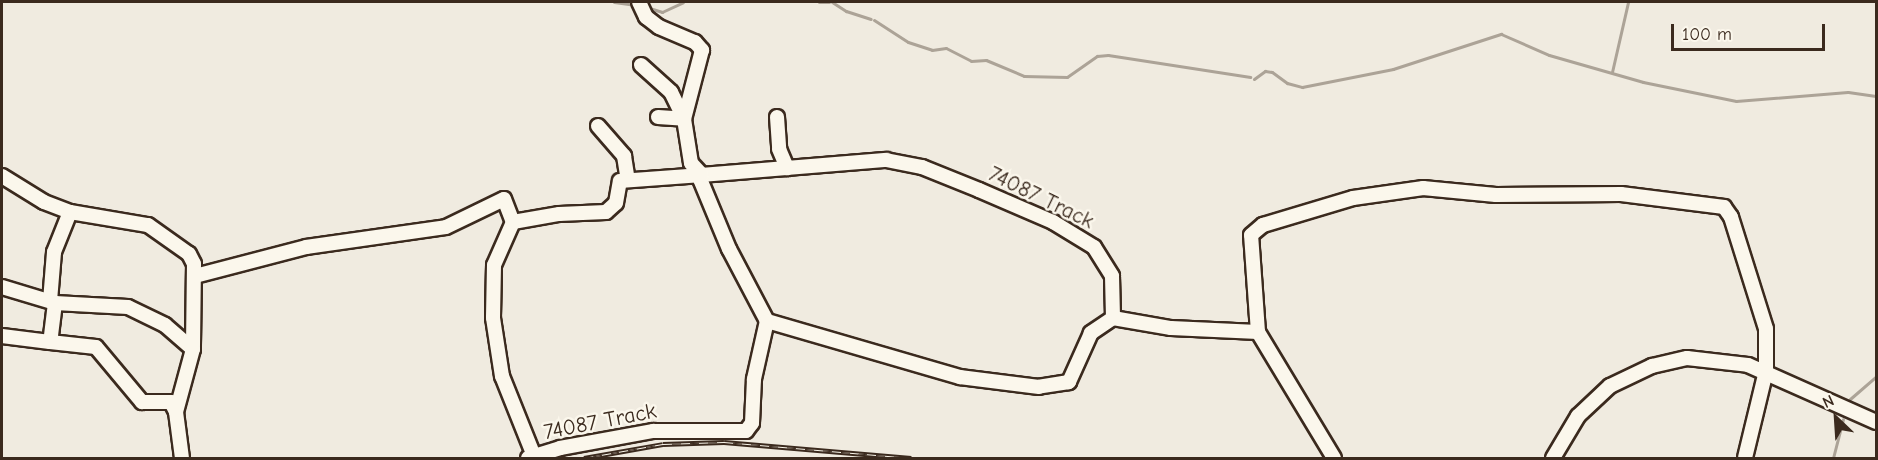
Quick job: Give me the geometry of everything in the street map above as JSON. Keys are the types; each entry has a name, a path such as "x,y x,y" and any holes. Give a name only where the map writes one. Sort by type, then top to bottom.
{"street":[{"path":"639,2 646,17 659,27 695,42 702,50 684,120"},
{"path":"641,65 671,92 684,120 691,163 702,175 700,179 729,249 766,321 960,377 1054,387 1074,377 1091,333 1113,318 1170,328 1258,332"},
{"path":"658,117 684,120"},
{"path":"777,117 779,148 787,168"},
{"path":"513,222 559,214 606,212 616,203 620,181 628,180 624,156 598,126"},
{"name":"74087 Track","path":"628,180 901,162 922,166 1053,222 1087,241 1108,266 1114,288 1113,318"},
{"path":"2,176 44,202 70,212 129,220 174,240 189,254 195,276 193,350 177,412 182,459"},
{"path":"1334,459 1258,332 1251,235 1263,225 1353,198 1423,188 1496,195 1621,194 1718,205 1728,211 1762,308 1766,371 1744,459"},
{"path":"195,276 232,268 239,262 361,240 359,238 446,227 504,199 513,222 494,265 493,318 502,376 531,457"},
{"path":"50,342 54,252 70,212"},
{"path":"2,287 52,302 128,307 165,325 193,350"},
{"name":"74087 Track","path":"531,457 652,431 746,431 752,423 754,379 766,321"},
{"path":"2,336 96,347 142,402 151,399 171,402 177,412"},
{"path":"1553,459 1578,416 1595,399 1642,370 1687,358 1708,358 1766,371 1876,422"}],"waterway":[{"path":"614,2 636,5"},
{"path":"646,7 662,12 683,2"},
{"path":"819,2 829,2"},
{"path":"832,2 846,11 871,19"},
{"path":"1612,72 1628,2"},
{"path":"874,20 908,42 932,50 946,48 971,61 986,60 1024,76 1067,77 1097,56 1108,55 1250,77"},
{"path":"1254,79 1265,71 1272,72 1287,83 1302,87 1393,69 1501,34 1549,55 1643,82 1736,101 1848,92 1876,96"},
{"path":"1850,399 1876,376"},
{"path":"1833,458 1843,419"}],"railway":[{"path":"584,458 663,444 724,442 911,458"}]}
